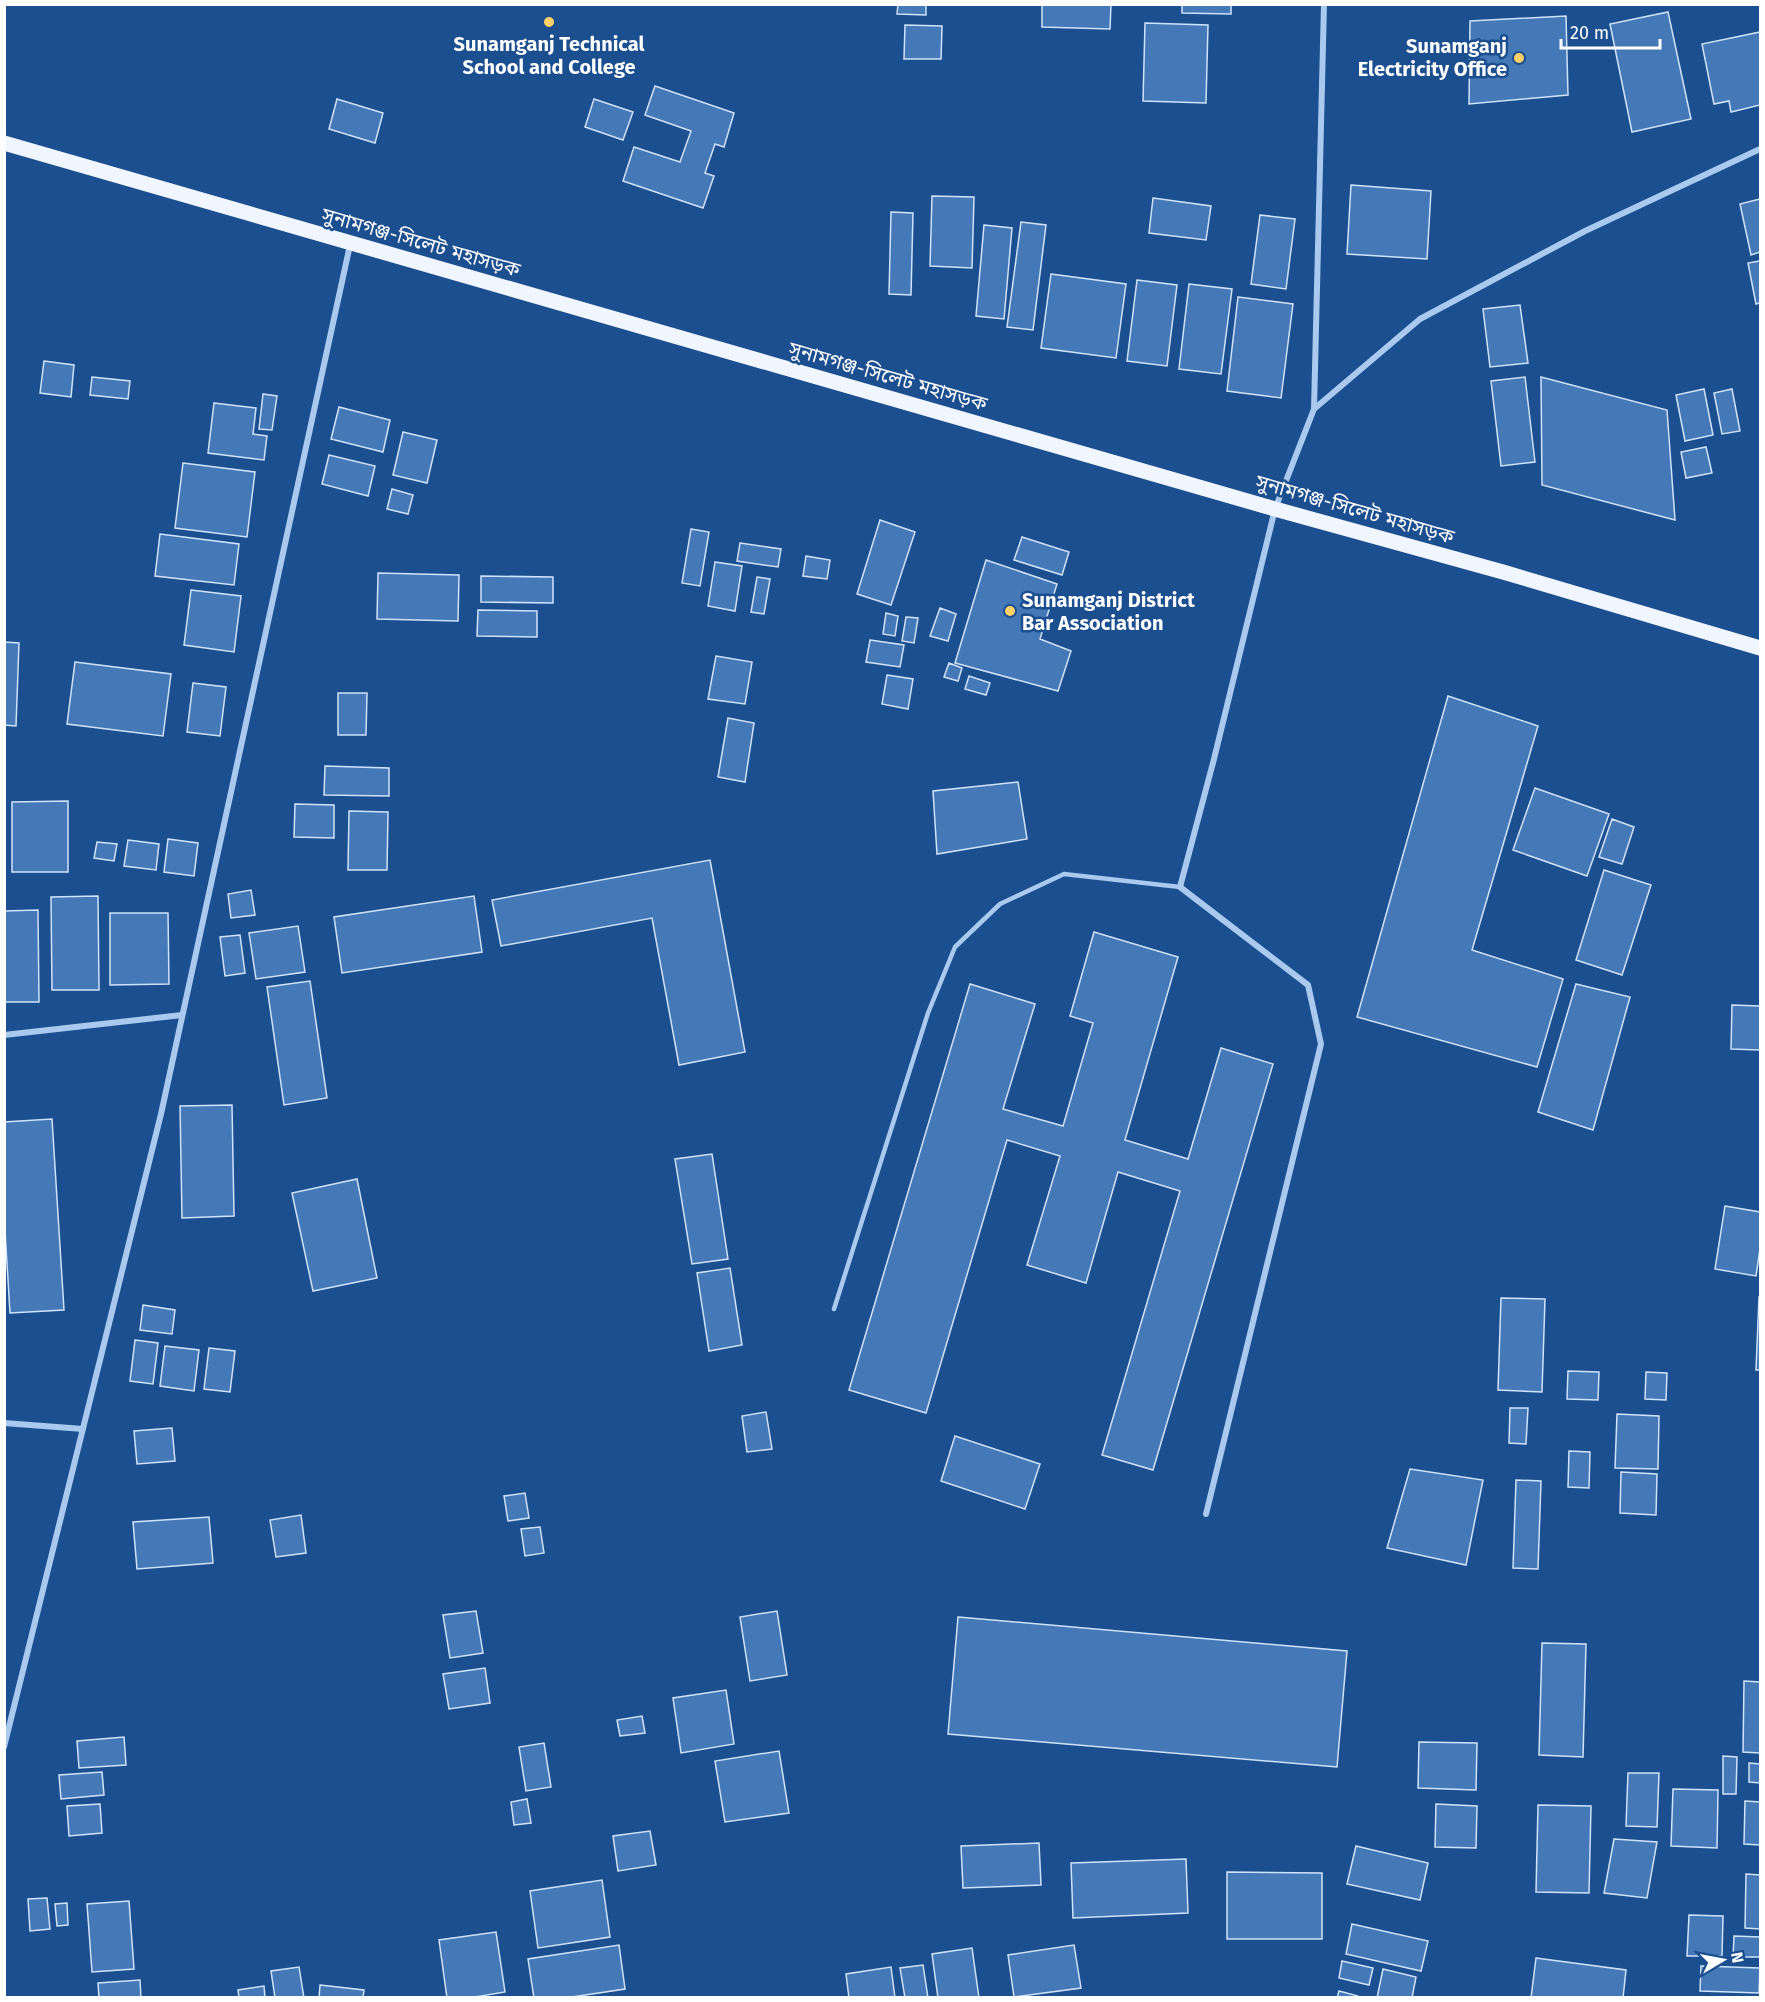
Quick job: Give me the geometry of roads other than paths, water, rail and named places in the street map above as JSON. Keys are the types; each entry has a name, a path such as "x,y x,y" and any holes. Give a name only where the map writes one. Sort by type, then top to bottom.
{"main road":[{"name":"সুনামগঞ্জ-সিলেট মহাসড়ক","path":"4,143 1761,648"}],"street":[{"path":"1206,1514 1321,1044 1308,985 1180,887 1275,509 1314,409 1324,4"},
{"path":"1314,409 1420,319 1585,231 1761,149"},
{"path":"4,1747 161,1114 350,243"},
{"path":"4,1035 182,1015"},
{"path":"4,1423 83,1429"}],"lane":[{"path":"834,1309 928,1013 955,947 1000,904 1064,874 1180,887"}],"place":[{"name":"Sunamganj Technical School and College","path":"549,22"},
{"name":"Sunamganj Electricity Office","path":"1519,58"},
{"name":"Sunamganj District Bar Association","path":"1010,611"}]}
